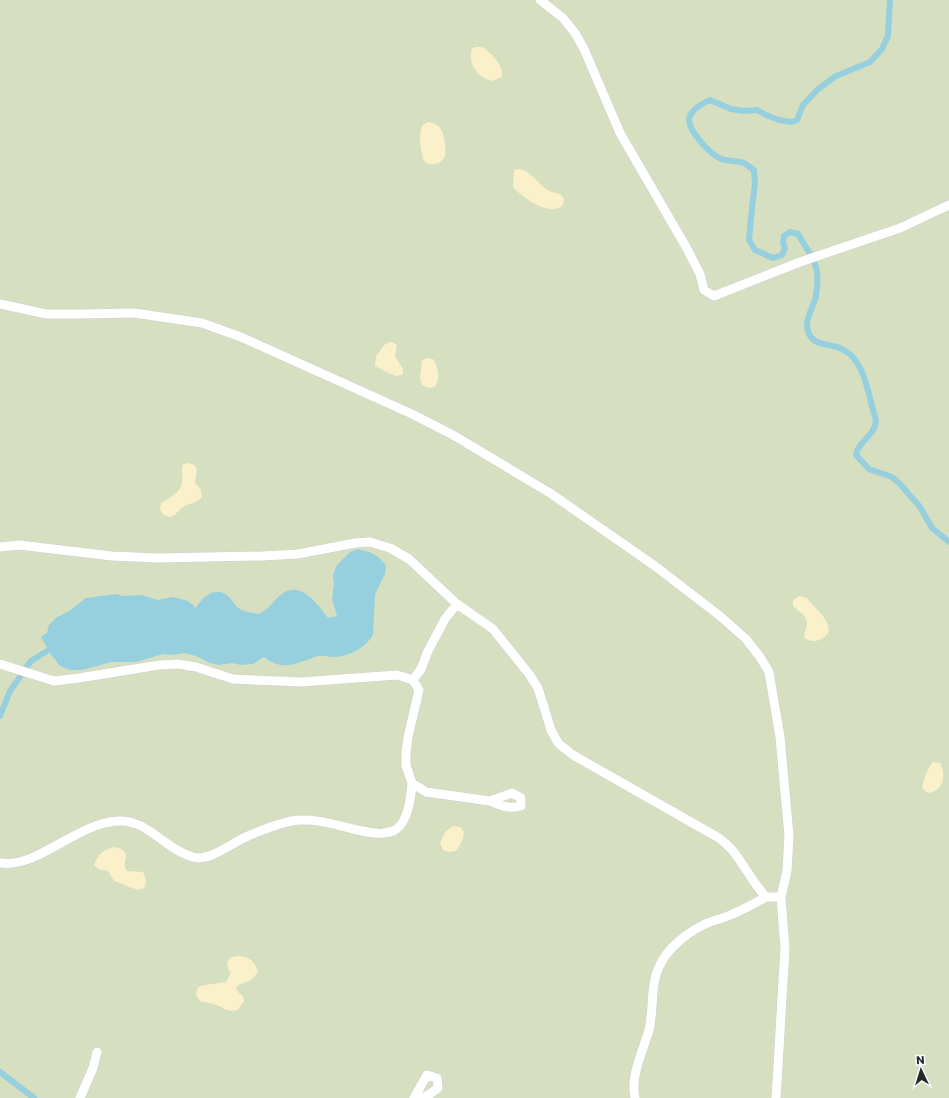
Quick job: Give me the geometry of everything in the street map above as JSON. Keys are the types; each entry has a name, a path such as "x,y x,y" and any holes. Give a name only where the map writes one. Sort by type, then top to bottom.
{"lane":[{"path":"540,0 563,18 575,33 584,50 620,133 686,247 700,274 704,290 714,296 800,262 900,228 949,205"},
{"path":"0,304 17,309 46,314 134,313 202,323 241,337 412,414 453,435 550,493 655,566 720,616 746,639 769,672 780,737 789,836 787,871 781,898 785,949 776,1098"},
{"path":"0,546 19,545 112,556 172,558 298,554 355,543 370,542 390,548 409,559 457,604 493,629 529,674 538,688 551,730 558,743 573,755 719,838 732,850 757,887 766,897"},
{"path":"413,680 421,669 428,651 445,619 457,604"},
{"path":"0,664 54,680 79,678 159,665 178,664 196,667 233,678 301,682 397,675 413,680 419,690 408,737 406,766 412,783 410,799 402,824 394,831 381,834 319,821 292,821 248,836 220,851 207,856 194,858 180,852 138,824 119,821 104,823 88,828 22,862 8,864 0,863"},
{"path":"412,783 426,792 490,801"},
{"path":"635,1098 634,1092 636,1072 650,1026 654,986 659,967 667,953 686,936 705,924 735,913 766,897 781,898"},
{"path":"80,1098 93,1068 96,1052"},
{"path":"414,1098 428,1075 437,1078 438,1088 427,1096 420,1098"}],"green space":[{"path":"0,0 949,0 949,1098 0,1098"}],"sand":[{"path":"475,47 482,47 493,56 501,68 502,77 492,81 478,74 471,60 472,49"},
{"path":"429,122 440,128 443,133 446,153 441,162 434,164 428,164 423,159 420,143 420,132 422,127"},
{"path":"518,169 530,174 548,190 562,195 564,202 562,206 557,209 543,207 529,200 517,191 513,187 514,170"},
{"path":"392,342 397,345 395,356 403,369 403,374 397,376 375,366 376,356 384,345"},
{"path":"427,358 433,359 438,369 438,380 435,387 429,388 422,385 420,377 422,360"},
{"path":"189,463 194,465 197,469 195,483 201,490 202,497 196,502 183,507 176,514 170,517 164,515 160,510 161,503 174,495 179,489 182,483 183,464"},
{"path":"800,596 807,598 825,619 828,625 829,631 826,636 819,640 811,641 804,637 807,621 804,616 793,606 793,600"},
{"path":"933,762 940,763 943,778 937,789 928,793 922,788 926,774"},
{"path":"453,826 460,827 464,832 464,835 462,842 456,851 449,852 443,850 440,843 445,832"},
{"path":"115,847 125,852 125,867 127,871 143,872 146,880 144,888 138,890 114,881 108,871 98,869 94,865 97,858 102,853"},
{"path":"238,956 251,960 258,971 252,979 236,988 243,996 244,1001 238,1010 230,1011 200,1000 196,995 198,987 226,982 231,973 228,969 227,962 231,957"}],"water":[{"path":"358,549 374,554 380,559 386,566 385,574 375,594 373,635 362,647 340,657 318,656 295,664 280,665 264,657 253,664 241,665 232,663 218,665 185,653 171,655 163,654 136,662 111,662 82,670 70,670 60,666 50,653 41,637 47,633 49,625 57,617 69,611 86,598 116,594 123,596 141,595 158,600 173,597 188,601 196,608 206,596 219,592 229,597 240,609 259,614 268,608 282,594 289,590 296,590 302,592 314,601 328,618 337,616 332,599 334,584 333,575 337,565 350,552"}],"waterway":[{"path":"890,0 888,36 882,49 870,62 836,76 818,89 803,105 797,120 791,122 779,120 757,110 744,111 731,109 710,100 702,104 691,113 689,123 695,135 714,155 728,161 744,163 754,170 755,183 749,240 755,250 773,258 782,255 785,248 783,243 784,236 790,232 798,234 812,258 817,272 816,296 807,322 808,332 817,342 834,346 850,354 861,370 865,380 876,420 873,430 857,450 856,455 869,469 892,477 900,484 920,507 932,528 949,542"},
{"path":"0,716 10,691 31,661 47,651"},
{"path":"0,1072 34,1098"}]}
